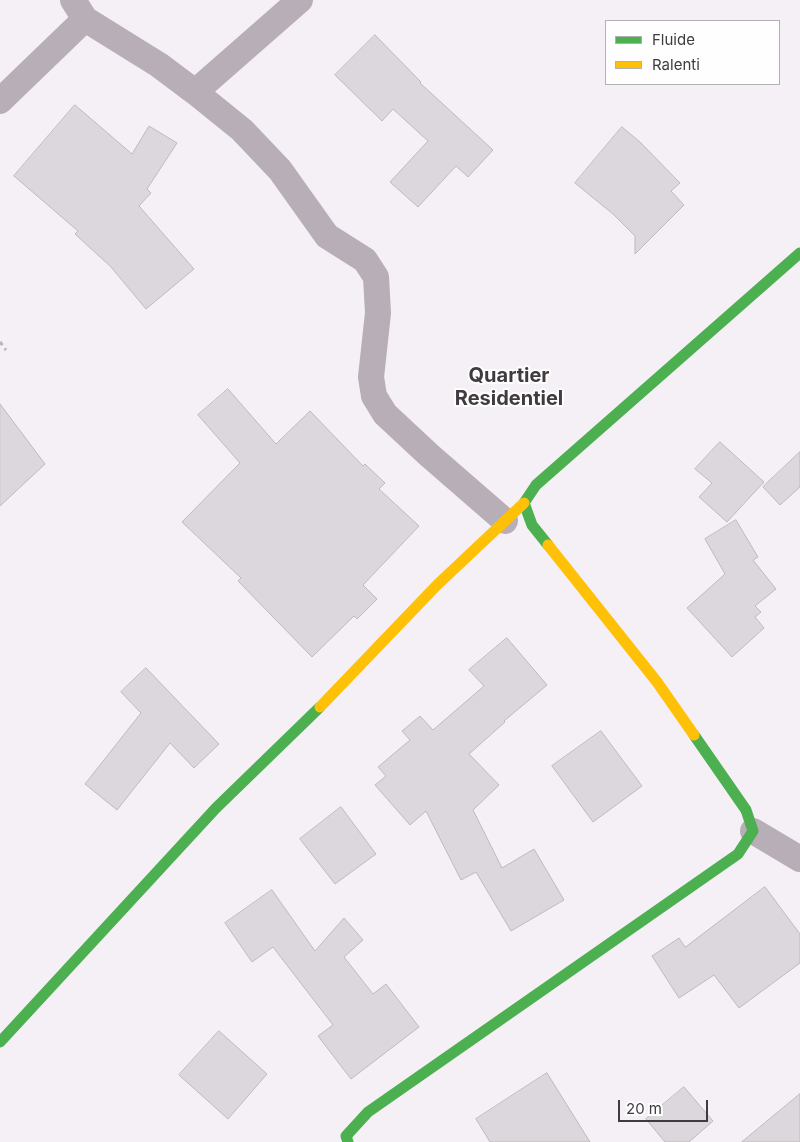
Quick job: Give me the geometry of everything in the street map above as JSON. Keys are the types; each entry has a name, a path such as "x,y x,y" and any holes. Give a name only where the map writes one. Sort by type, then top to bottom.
{"street":[{"path":"195,92 300,0"},
{"path":"0,101 79,10 159,65 242,130 280,170 328,236 365,260 376,277 378,313 371,377 374,396 385,414 505,521"},
{"path":"0,1042 216,808 314,713 437,585 524,503 536,485 800,253"},
{"path":"524,503 532,525 657,682 746,810 753,831 800,859"},
{"path":"344,1140 368,1112 738,854 753,831"}],"path":[{"path":"0,342 6,350"}],"building":[{"path":"375,35 420,83 493,150 468,177 456,166 418,207 390,182 428,141 393,109 382,121 335,75"},
{"path":"75,105 132,154 149,126 177,143 147,189 151,193 139,206 194,269 146,309 111,267 75,234 78,231 14,176"},
{"path":"622,127 640,142 680,183 671,191 684,205 635,254 635,236 613,214 575,183"},
{"path":"228,389 276,444 310,411 363,466 365,464 385,483 379,489 419,526 363,585 377,599 357,619 354,616 312,657 238,581 241,578 182,522 240,463 198,415"},
{"path":"0,404 45,464 0,506"},
{"path":"720,442 764,482 727,522 699,497 712,483 695,469"},
{"path":"800,452 800,487 780,505 763,487"},
{"path":"736,520 758,557 753,560 776,589 755,606 761,612 755,617 764,628 732,657 687,608 725,574 705,539"},
{"path":"507,638 547,685 504,721 469,754 499,785 473,810 502,868 534,849 564,900 511,931 476,872 461,880 426,811 410,825 375,785 386,776 378,767 410,740 402,731 420,716 433,730 484,686 469,670"},
{"path":"146,668 219,744 194,768 170,743 117,810 85,784 141,713 121,692"},
{"path":"601,731 642,786 593,822 552,766"},
{"path":"341,807 376,854 335,884 300,839"},
{"path":"765,887 800,934 800,963 739,1008 714,975 679,998 652,956 679,938 685,947"},
{"path":"272,890 315,951 344,918 363,940 344,957 373,994 386,984 419,1027 351,1079 318,1036 333,1025 273,947 252,962 225,923"},
{"path":"219,1031 267,1074 228,1119 179,1075"},
{"path":"547,1073 590,1142 490,1142 476,1119"},
{"path":"684,1087 713,1121 689,1142 665,1142 646,1119"},
{"path":"800,1094 800,1142 742,1142"}],"traffic: fast":[{"path":"548,545 532,525 524,503 536,485 800,253"},
{"path":"0,1042 216,808 320,707"},
{"path":"348,1142 346,1136 368,1112 738,854 753,831 746,810 694,735"}],"traffic: slow":[{"path":"320,707 437,585 524,503"},
{"path":"548,545 657,682 694,735"}],"district":[{"name":"Quartier Residentiel","path":"509,388"}]}
